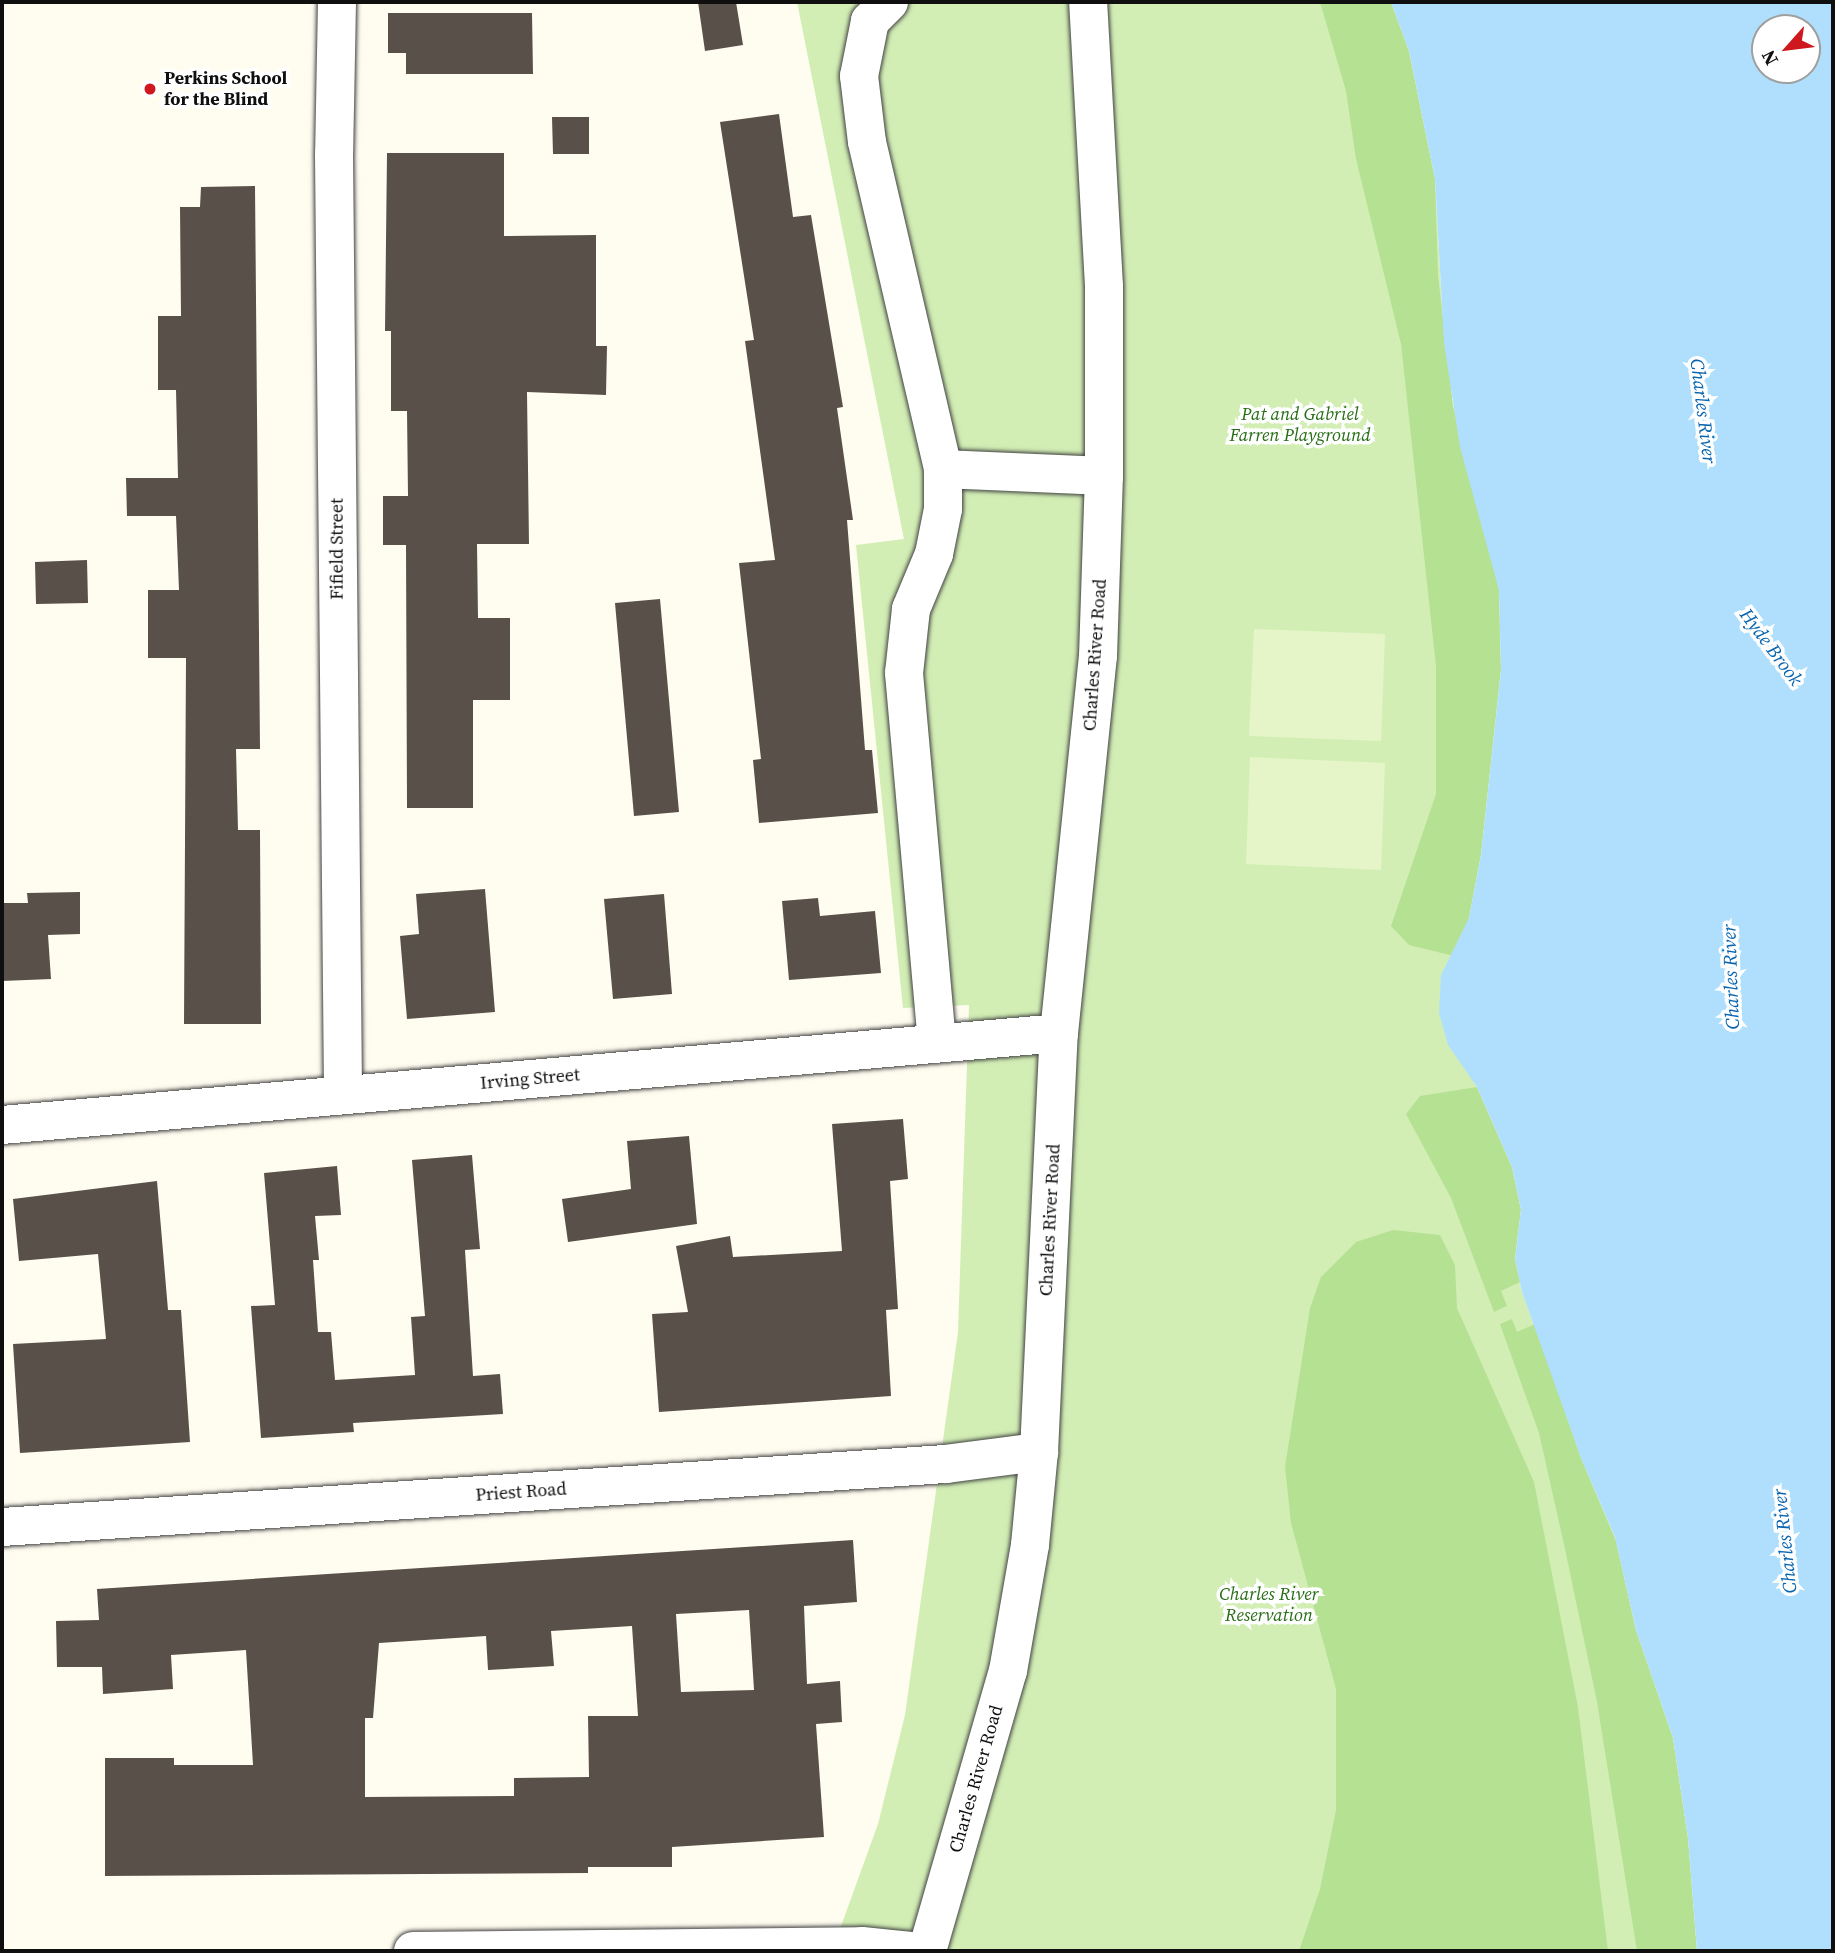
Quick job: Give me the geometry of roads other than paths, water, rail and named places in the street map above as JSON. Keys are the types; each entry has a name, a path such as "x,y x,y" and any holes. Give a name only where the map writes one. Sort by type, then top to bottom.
{"street":[{"name":"Fifield Street","path":"337,2 334,119 344,1095"},
{"path":"889,2 870,21 859,76 876,182 943,469 943,509 934,554 911,609 904,673 937,1042"},
{"name":"Charles River Road","path":"927,1951 1008,1671 1030,1545 1039,1452 1059,1033 1098,656 1104,476 1104,286 1088,2"},
{"path":"943,469 1104,476"},
{"name":"Irving Street","path":"2,1125 1059,1033"},
{"name":"Priest Road","path":"2,1527 932,1465 1039,1452"},
{"path":"413,1951 862,1946 911,1951"}],"water":[{"path":"1391,2 1833,2 1833,1951 1697,1951 1688,1838 1673,1738 1636,1630 1615,1537 1581,1458 1522,1292 1515,1259 1521,1210 1512,1167 1477,1087 1448,1045 1439,1013 1441,975 1469,918 1481,855 1501,670 1499,590 1460,447 1444,343 1435,179 1409,51"}],"place":[{"name":"Perkins School for the Blind","path":"150,89"}],"water label":[{"name":"Charles River","path":"1703,411"},
{"name":"Hyde Brook","path":"1771,647"},
{"name":"Charles River","path":"1731,977"},
{"name":"Charles River","path":"1785,1541"}],"park label":[{"name":"Pat and Gabriel Farren Playground","path":"1300,425"},
{"name":"Charles River Reservation","path":"1269,1605"}]}
